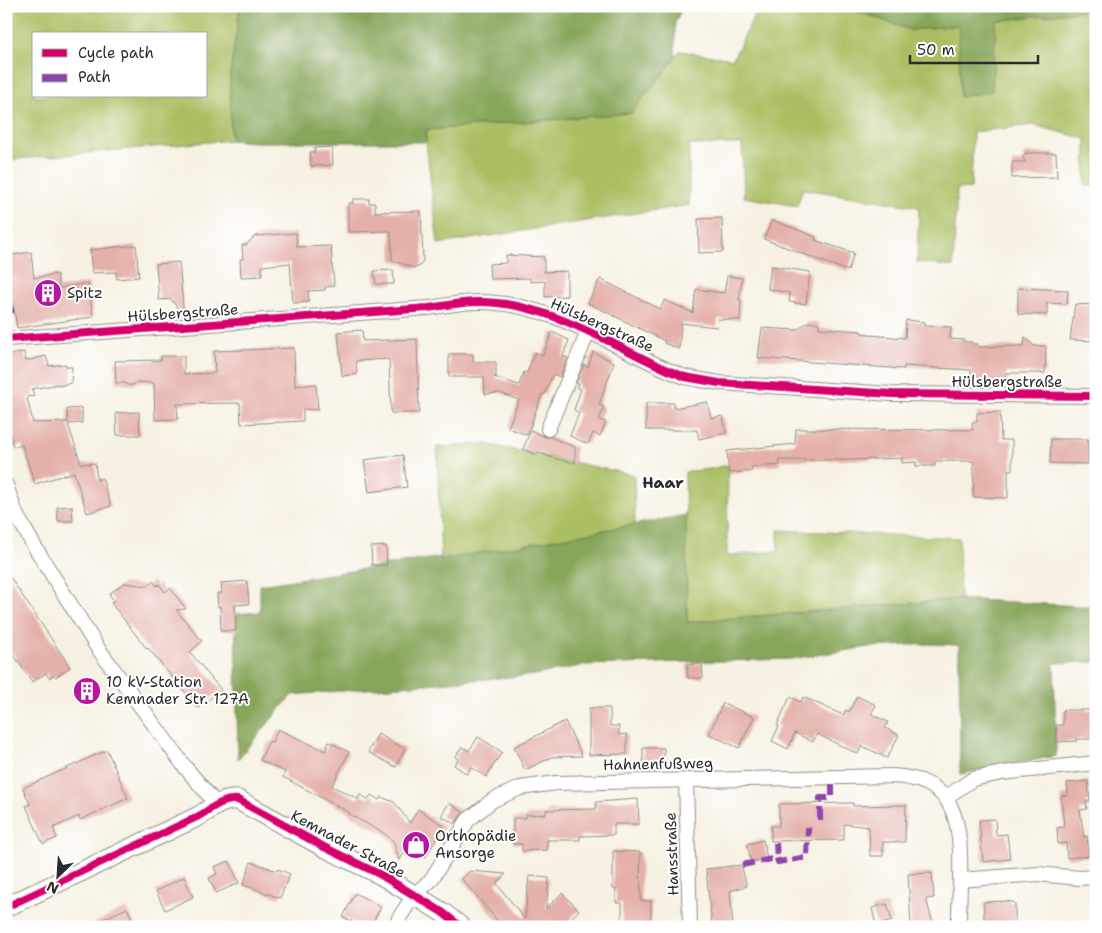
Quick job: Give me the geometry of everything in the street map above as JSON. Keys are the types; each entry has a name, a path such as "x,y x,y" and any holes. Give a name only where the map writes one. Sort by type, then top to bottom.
{"street":[{"name":"Hülsbergstraße","path":"6,339 428,308 477,302 522,307 547,314 670,371 719,383 892,394 1096,396"},
{"name":"Hülsbergstraße","path":"548,429 588,332"},
{"path":"6,485 16,514 33,544 112,669 185,767 217,805 197,817 6,907"},
{"path":"945,798 973,780 983,777 1002,773 1096,763"},
{"name":"Hahnenfußweg","path":"398,927 399,918 414,895 431,880 468,820 493,800 520,788 556,783 893,776 910,778 930,785 945,798 955,816 959,834 959,927"},
{"name":"Hansstraße","path":"686,780 690,927"},
{"name":"Kemnader Straße","path":"217,805 226,801 238,800 316,843 381,875 442,912 461,927"},
{"path":"960,880 1038,874 1079,878 1096,877"}],"green space":[{"path":"6,6 240,6 230,76 231,140 6,160"},
{"path":"240,6 680,6 680,12 675,23 675,59 631,113 426,130 426,142 253,142 231,140 230,76"},
{"path":"759,6 842,6 911,30 959,25 960,97 992,91 995,21 1096,9 1096,186 1085,186 1086,139 1033,125 973,132 971,188 957,189 953,267 917,262 919,207 803,189 797,206 744,197 742,144 689,145 689,205 438,244 426,130 631,113 680,51 733,59"},
{"path":"842,6 1096,6 1096,9 996,21 992,91 960,97 959,25 911,30"},
{"path":"486,444 634,475 635,525 441,560 437,447"},
{"path":"728,465 727,556 778,551 778,530 959,538 960,599 687,622 685,472"},
{"path":"686,515 687,622 960,599 1096,607 1096,662 1054,663 1056,756 960,774 959,645 929,644 869,647 790,659 585,665 535,675 292,695 238,759 235,614 260,612 260,585 441,557 441,560"}],"building":[{"path":"332,147 333,165 311,166 310,152 315,152 314,148"},
{"path":"1025,153 1056,153 1057,177 1012,178 1012,162 1025,162 1022,155 1025,155"},
{"path":"353,199 369,199 369,203 375,203 375,212 421,211 423,260 420,266 414,268 392,260 391,231 348,232 348,203 353,203"},
{"path":"722,218 723,252 699,253 698,219"},
{"path":"772,220 816,237 815,240 854,253 848,271 764,239"},
{"path":"296,233 297,247 331,246 334,286 325,287 325,290 308,291 309,302 293,303 290,263 262,266 262,276 241,277 240,259 243,259 242,245 246,245 255,236"},
{"path":"136,245 139,277 117,279 116,272 92,273 90,250"},
{"name":"Spitz","path":"31,252 34,278 57,274 59,288 88,283 93,317 17,328 12,296 6,297 6,256"},
{"path":"506,255 544,257 544,272 567,271 567,296 545,297 545,281 530,282 530,278 490,279 489,264 506,263"},
{"path":"179,262 184,317 171,299 159,300 156,264"},
{"path":"771,266 810,272 806,304 789,302 790,293 768,289"},
{"path":"393,270 394,284 376,284 374,271"},
{"path":"727,276 742,278 739,300 741,300 740,320 718,319 717,327 681,323 679,349 588,303 600,279 660,309 665,300 693,313 696,289 724,293"},
{"path":"1018,288 1068,290 1067,304 1047,303 1047,315 1018,314"},
{"path":"1075,304 1094,305 1093,320 1096,320 1096,341 1070,340"},
{"path":"906,320 924,322 924,326 951,327 950,339 972,342 972,344 978,344 978,347 1024,346 1025,337 1034,346 1046,346 1045,373 1006,373 1006,383 975,383 971,379 971,370 904,366 904,369 758,358 762,328 797,330 808,322 819,323 819,328 861,331 861,333 870,335 905,338"},
{"path":"362,330 363,341 417,339 419,413 391,413 389,359 356,361 357,374 342,376 338,332"},
{"path":"552,332 569,340 563,356 568,358 560,377 553,374 544,395 542,394 527,435 508,428 519,400 500,393 485,394 484,377 449,377 449,354 473,354 473,362 496,362 496,377 494,377 519,385 524,372 527,373 535,352 543,355"},
{"path":"294,348 295,386 316,384 318,410 303,409 303,421 241,424 240,403 177,404 178,419 155,420 154,383 136,382 134,385 127,385 125,383 116,383 115,361 161,360 161,356 184,356 184,374 215,373 214,351"},
{"path":"24,352 26,361 46,356 49,366 66,364 66,367 72,367 71,383 32,389 34,396 27,397 33,423 68,423 67,409 82,408 82,423 68,424 81,464 95,463 97,480 102,478 111,506 87,513 74,472 35,484 22,445 13,447 6,414 6,356"},
{"path":"593,352 614,362 599,405 604,407 599,420 606,422 600,436 593,433 588,444 570,436 579,413 574,410 581,389 577,388 579,384 576,383 584,365 588,367"},
{"path":"707,402 711,418 723,416 726,433 699,439 697,430 646,430 646,403 674,403 674,408"},
{"path":"139,412 140,435 117,435 116,413"},
{"path":"1000,412 1001,440 1012,440 1012,470 1008,470 1008,498 973,497 973,461 935,461 935,466 916,466 916,462 902,463 902,458 779,460 780,465 751,467 752,471 729,473 727,451 795,444 796,429 973,430 972,422 977,422 977,413"},
{"path":"531,430 575,447 575,463 538,452 537,455 523,449"},
{"path":"1051,439 1088,439 1088,464 1050,463"},
{"path":"403,455 407,487 369,492 364,460"},
{"path":"72,506 73,521 58,521 57,507"},
{"path":"386,546 387,565 372,565 371,547"},
{"path":"6,571 70,667 56,677 54,675 49,678 46,673 32,682 6,644"},
{"path":"153,581 157,586 159,584 165,592 170,588 186,609 176,610 202,641 190,652 221,690 198,708 147,649 111,603 114,601 109,594 124,583 147,586"},
{"path":"247,581 249,604 235,605 236,631 221,631 220,606 218,607 217,593 222,593 221,583"},
{"path":"687,664 702,664 703,678 688,678"},
{"path":"857,696 876,705 871,714 888,722 885,728 899,735 887,758 862,746 858,754 817,734 813,742 795,733 788,749 772,741 790,697 801,702 803,697 843,715 846,710 849,712"},
{"path":"723,703 754,717 739,748 709,734"},
{"path":"589,708 610,708 610,726 619,726 619,735 627,734 627,754 589,755"},
{"path":"1063,710 1096,710 1096,739 1056,742 1056,725 1063,725"},
{"path":"565,721 582,756 552,757 525,770 514,747"},
{"path":"278,729 325,751 329,742 349,752 332,786 358,799 360,795 368,799 371,795 379,800 381,797 394,802 410,823 418,809 444,826 425,858 408,848 399,861 394,842 385,834 283,777 285,772 260,760 269,741 272,742"},
{"path":"378,734 405,749 396,767 368,752"},
{"path":"478,737 502,752 486,777 471,767 467,774 454,765 458,759 455,757 462,747 469,751"},
{"path":"643,748 664,748 663,768 643,769"},
{"path":"107,750 128,798 80,820 79,816 53,828 57,838 43,844 26,806 30,804 23,788"},
{"path":"1088,781 1090,801 1086,801 1087,809 1080,810 1084,837 1087,836 1089,856 1067,858 1066,843 1058,844 1057,828 1064,827 1061,796 1068,795 1067,783"},
{"path":"638,799 639,824 614,824 614,835 580,836 580,840 547,840 547,850 522,851 522,844 513,844 513,818 526,818 526,815 546,814 546,810 596,809 596,802"},
{"path":"449,803 463,812 455,824 441,816"},
{"path":"853,803 853,806 906,805 905,842 883,842 883,856 870,856 869,827 844,824 844,840 771,841 771,826 779,826 779,804"},
{"path":"995,819 996,835 1007,834 1010,859 983,862 979,820"},
{"path":"763,840 767,858 751,862 747,844"},
{"path":"613,851 640,852 641,901 651,901 651,927 622,927 622,903 616,903 616,889 613,889"},
{"path":"229,861 239,883 216,893 209,878 217,874 214,867"},
{"path":"251,862 290,874 280,898 243,885"},
{"path":"741,865 747,886 730,891 733,927 712,927 706,869"},
{"path":"470,871 506,874 496,883 525,919 529,876 549,878 546,909 562,893 579,910 563,927 503,927 462,879"},
{"path":"932,873 934,898 926,899 934,927 911,927 908,874"},
{"path":"184,877 193,897 165,910 156,891"},
{"path":"355,893 381,907 370,927 362,927 343,917"},
{"path":"1007,901 1015,903 1015,927 984,927 984,902"},
{"path":"887,904 892,921 876,925 872,908"},
{"path":"127,908 136,927 86,927"}],"marked path":[{"path":"6,311 14,310"},
{"path":"820,820 820,798 832,798 832,778"},
{"path":"742,865 777,858 778,862 807,857 808,827"},
{"path":"776,843 777,858"}],"cycle path":[{"path":"6,339 428,308 477,302 503,304 553,316 670,371 685,377 719,383 892,394 1096,396"},
{"path":"6,907 197,817 216,805 238,800 324,847 381,875 442,912 461,927"}],"place":[{"name":"Spitz","path":"48,293"},
{"name":"10 kV-Station Kemnader Str. 127A","path":"87,691"},
{"name":"Orthopädie Ansorge","path":"416,845"}],"district":[{"name":"Haar","path":"663,482"}]}
